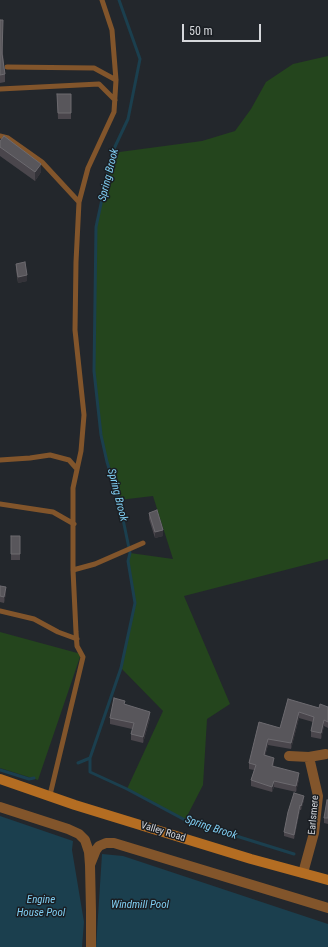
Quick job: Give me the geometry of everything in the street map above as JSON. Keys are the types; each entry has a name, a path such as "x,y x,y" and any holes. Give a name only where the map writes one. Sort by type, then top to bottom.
{"street":[{"path":"289,756 309,757 326,754"},
{"name":"Earlsmere","path":"303,873 314,833 318,796 309,757"},
{"name":"Valley Road","path":"0,779 50,795 75,805 251,859 328,880"},
{"path":"0,808 68,829 79,834 85,840 90,865 91,947"},
{"path":"90,865 99,846 106,843 114,843 328,908"}],"lane":[{"path":"50,795 82,668 83,657 77,646 73,570 73,488 81,451 84,415 75,330 79,202 88,168 114,112 116,80 112,30 105,9 100,0"},
{"path":"6,67 94,68 116,80"},
{"path":"0,89 99,84 115,100"},
{"path":"0,136 8,138 42,162 79,202"},
{"path":"0,460 50,455 69,460 77,469"},
{"path":"0,504 53,512 74,524"},
{"path":"73,570 95,564 143,543"},
{"path":"0,611 34,619 58,632 77,639"}],"green space":[{"path":"328,56 328,559 184,596 230,704 207,719 203,785 185,820 127,789 163,711 121,668 135,603 128,561 130,553 173,559 153,496 119,500 107,462 101,435 94,371 96,227 112,153 202,141 235,131 251,109 266,82 293,64"},
{"path":"0,632 81,654 38,780 0,768"}],"water":[{"name":"Engine House Pool","path":"0,816 73,841 72,850 84,922 82,947 0,947"},
{"name":"Windmill Pool","path":"102,854 123,856 328,924 328,947 96,947"}],"building":[{"path":"0,20 3,20 2,54 5,74 0,75"},
{"path":"57,94 71,94 71,113 58,113"},
{"path":"4,136 41,164 35,172 0,147 0,141"},
{"path":"25,262 27,275 18,277 16,264"},
{"path":"157,510 163,530 155,532 149,513"},
{"path":"11,536 20,536 20,554 11,554"},
{"path":"0,586 6,587 4,597 0,596"},
{"path":"114,698 125,701 124,704 150,712 143,737 131,734 134,723 110,718"},
{"path":"288,699 319,708 320,704 328,707 328,722 324,720 321,733 311,731 314,717 299,712 291,743 268,739 264,755 274,758 272,766 299,773 296,786 274,781 272,787 251,780 256,765 249,763 259,722 280,728"},
{"path":"294,793 304,796 301,806 300,805 294,835 284,832"},
{"path":"327,800 328,818 324,818"}],"waterway":[{"name":"Spring Brook","path":"119,0 140,59 128,119 112,153 96,227 94,371 101,435 107,462 119,500 130,553 128,561 135,603 121,668 90,758 90,772 127,789 185,820 294,854"},
{"path":"78,763 90,758"},
{"path":"0,770 29,779 34,778"}]}
